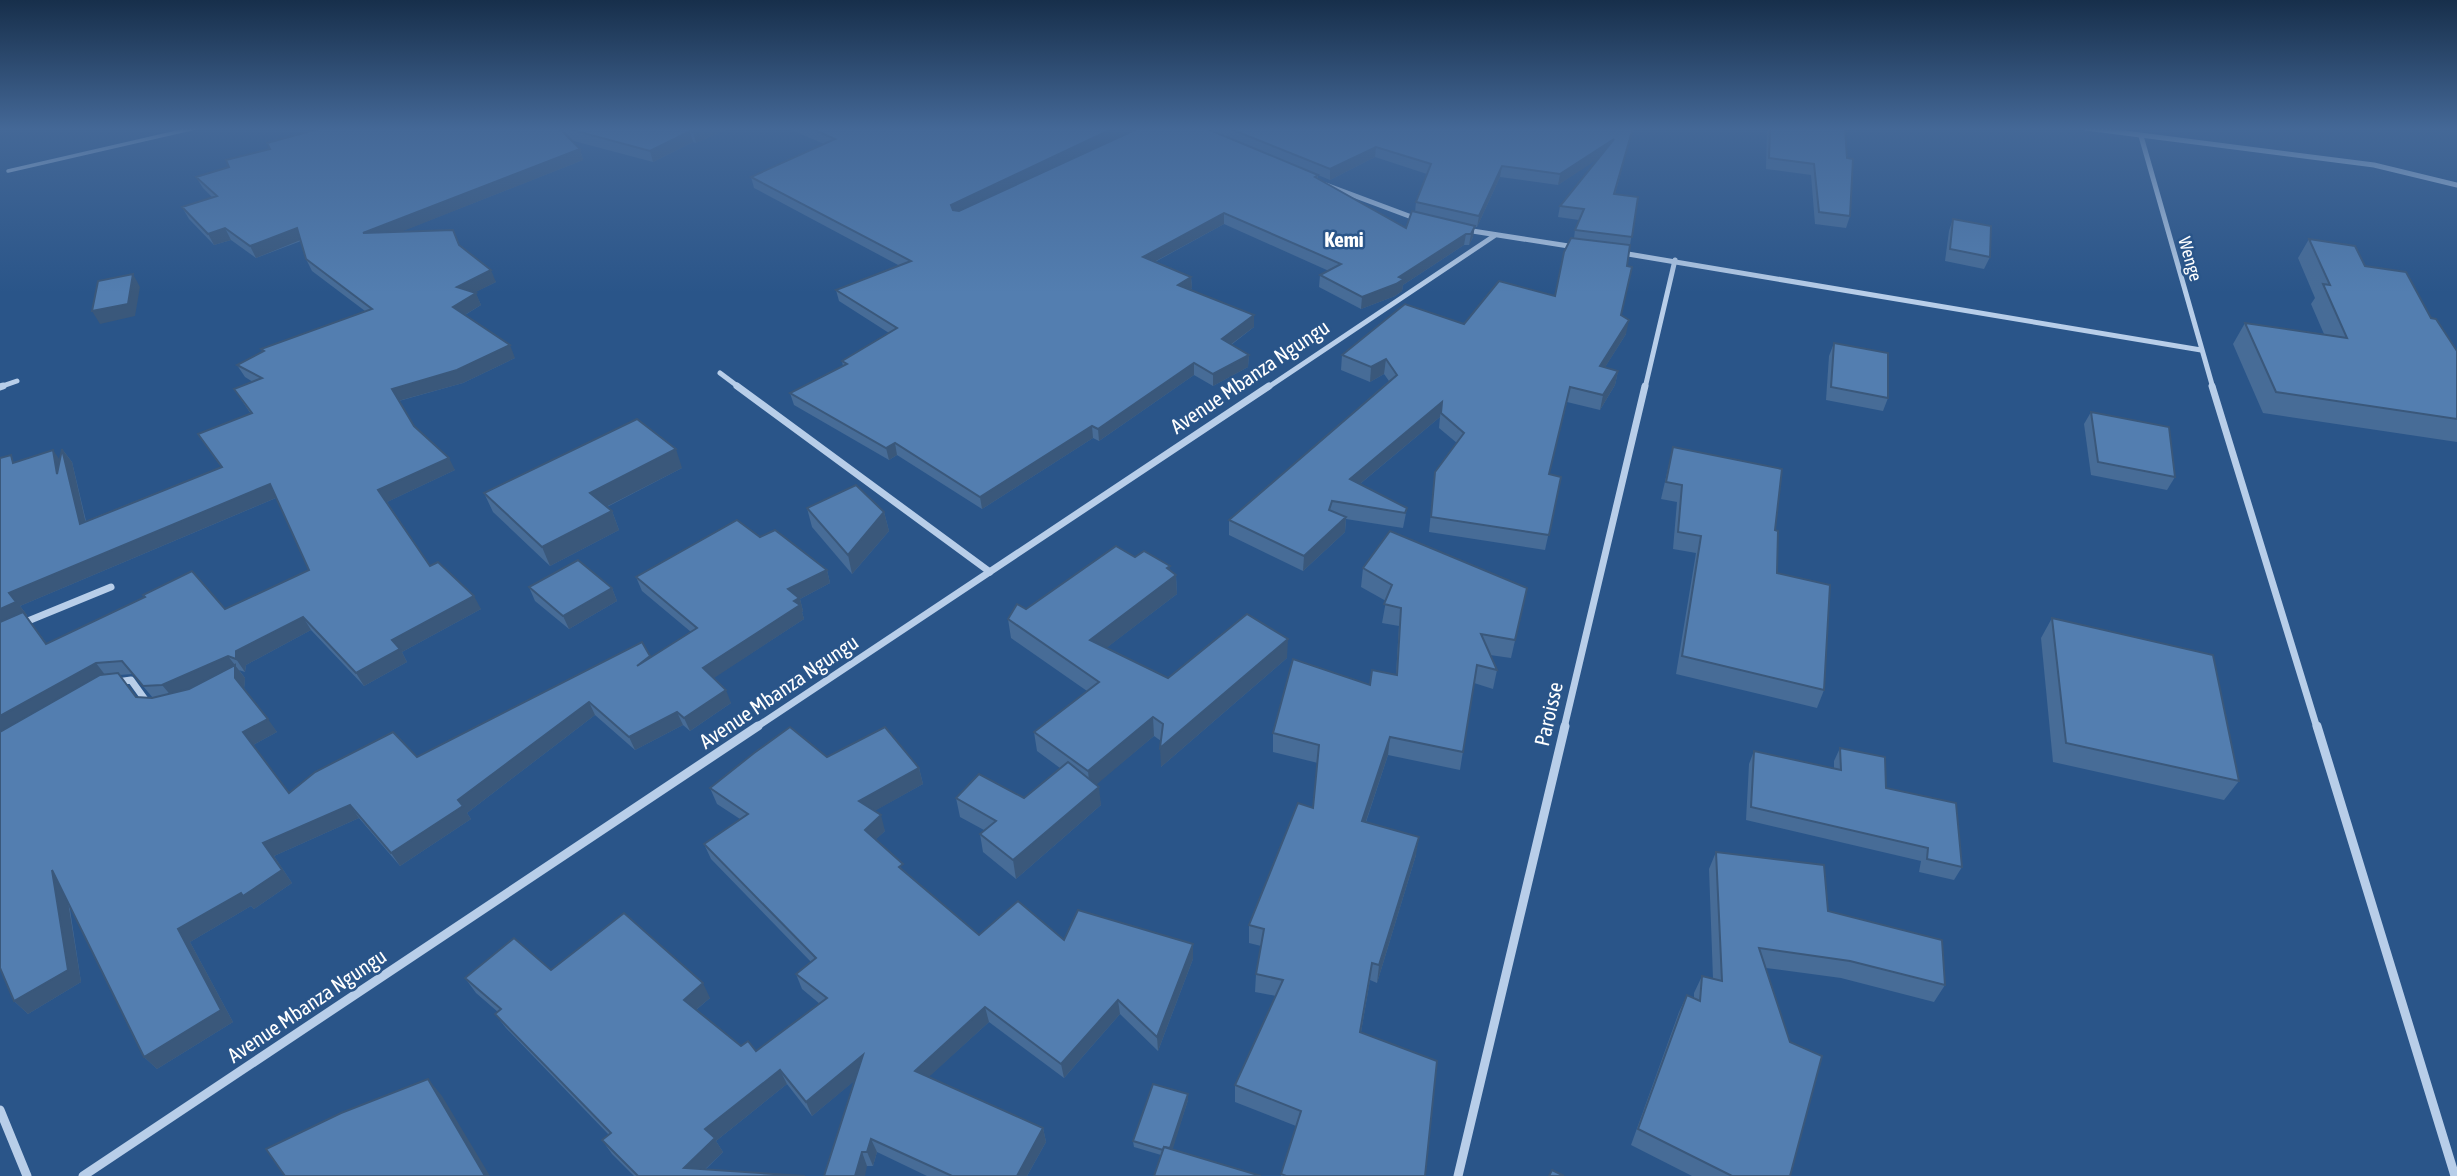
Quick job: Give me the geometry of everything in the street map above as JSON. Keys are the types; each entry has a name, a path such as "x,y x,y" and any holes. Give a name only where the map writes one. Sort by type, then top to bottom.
{"street":[{"path":"1324,183 1420,220"},
{"name":"Wenge","path":"2154,183 2201,350 2455,1176"},
{"path":"1457,228 1494,236 1584,248"},
{"name":"Avenue Mbanza Ngungu","path":"83,1176 1494,236"},
{"path":"1610,251 2201,350"},
{"name":"Paroisse","path":"1458,1176 1675,260"},
{"path":"720,373 990,572"},
{"path":"0,387 17,381"},
{"path":"12,628 111,586"},
{"path":"109,682 131,680 150,705 159,707"},
{"path":"0,1110 27,1176"}],"building":[{"path":"202,183 492,183 363,233 453,230 459,245 491,270 457,287 476,293 453,307 510,345 457,370 392,389 414,426 449,458 378,490 430,566 438,562 474,596 392,640 400,649 356,673 303,617 236,651 236,659 228,656 162,685 143,686 122,661 96,663 0,716 0,622 23,612 46,644 145,597 143,595 192,571 225,609 309,570 270,484 9,593 16,602 0,609 0,458 11,455 13,463 53,450 57,474 62,449 80,524 222,467 198,434 252,413 234,389 262,378 237,365 264,351 261,349 372,309 306,259 297,228 250,246 225,228 208,234 182,207 217,196"},
{"path":"762,183 998,183 951,205 953,210 959,211 1020,183 1325,183 1406,228 1412,211 1475,226 1471,234 1466,234 1399,277 1404,279 1362,297 1320,275 1341,264 1224,213 1143,257 1191,277 1178,285 1254,315 1222,339 1249,355 1213,374 1194,363 1098,429 1092,426 980,497 895,443 886,448 790,393 847,364 842,361 897,328 836,290 911,261"},
{"path":"1424,183 1494,183 1479,216 1416,202"},
{"path":"1579,183 1617,183 1614,194 1638,197 1632,237 1575,230 1584,209 1560,206"},
{"path":"1816,183 1852,183 1850,216 1819,212"},
{"path":"1953,219 1991,226 1990,257 1950,249"},
{"path":"1571,238 1630,245 1627,266 1632,267 1621,315 1629,320 1600,366 1618,371 1603,395 1570,387 1549,474 1561,477 1549,535 1431,517 1435,472 1464,433 1441,413 1442,402 1350,479 1407,508 1405,513 1332,501 1329,510 1346,517 1304,556 1229,520 1397,375 1386,359 1371,367 1342,355 1405,304 1464,324 1499,281 1555,296 1564,252"},
{"path":"2309,239 2355,246 2365,266 2406,272 2431,318 2436,319 2457,351 2457,419 2276,392 2245,323 2347,338 2323,284 2330,285"},
{"path":"133,274 128,304 92,311 98,281"},
{"path":"1834,343 1888,353 1888,398 1831,387"},
{"path":"2091,412 2169,427 2175,477 2098,462"},
{"path":"637,419 676,449 590,493 612,511 542,547 484,493"},
{"path":"1673,447 1782,469 1775,530 1778,531 1777,573 1830,585 1824,690 1682,656 1701,536 1678,532 1682,485 1666,482"},
{"path":"856,485 884,512 848,555 807,508"},
{"path":"737,520 760,537 775,530 827,570 788,589 799,598 794,601 800,605 703,668 726,690 684,718 677,712 629,737 589,702 458,800 463,806 391,853 350,805 263,843 282,870 243,896 241,893 178,929 221,1010 144,1057 52,870 68,970 14,1001 0,968 0,732 100,675 118,673 136,697 152,698 189,689 235,665 235,678 268,719 243,732 289,793 315,772 393,732 417,757 642,642 650,656 637,666 697,628 636,577"},
{"path":"1390,531 1527,588 1515,640 1481,634 1497,670 1477,665 1463,752 1390,737 1362,821 1419,837 1379,965 1372,963 1360,1032 1437,1061 1425,1176 1286,1176 1281,1174 1301,1111 1235,1085 1283,980 1256,974 1264,929 1249,925 1298,803 1313,808 1319,745 1273,733 1293,659 1370,685 1372,670 1397,675 1401,608 1384,604 1392,585 1363,568"},
{"path":"1116,546 1135,557 1144,551 1170,566 1167,568 1176,575 1090,640 1168,678 1247,614 1288,639 1160,748 1163,724 1153,717 1088,771 1034,732 1099,682 1008,619 1017,604 1026,609"},
{"path":"578,560 612,588 563,616 529,587"},
{"path":"2052,618 2213,655 2239,781 2066,743"},
{"path":"790,727 827,757 885,727 919,768 859,801 881,815 865,830 903,864 899,867 979,935 1018,901 1064,940 1078,910 1193,944 1157,1037 1118,1000 1061,1064 985,1007 915,1071 1043,1128 1017,1176 952,1176 871,1139 867,1152 862,1152 855,1176 824,1176 863,1055 806,1102 780,1070 705,1129 715,1138 684,1168 805,1176 638,1176 602,1140 611,1133 495,1014 501,1009 465,978 514,938 551,970 624,913 703,983 684,1000 741,1046 748,1041 756,1051 827,998 796,974 816,958 704,844 748,814 710,788"},
{"path":"1840,748 1885,757 1886,788 1956,803 1962,867 1927,859 1928,848 1751,807 1754,751 1841,770"},
{"path":"1068,762 1099,787 1013,860 980,834 996,821 956,798 979,774 1024,798"},
{"path":"1716,852 1824,865 1828,911 1942,940 1945,985 1850,961 1759,948 1790,1042 1822,1056 1790,1176 1732,1176 1638,1129 1687,995 1700,1001 1702,976 1722,981"},
{"path":"428,1079 485,1176 285,1176 266,1149 341,1113"},
{"path":"1153,1084 1188,1094 1170,1148 1164,1147 1163,1150 1133,1141"},
{"path":"1164,1147 1261,1176 1154,1176"},
{"path":"1552,1170 1564,1176 1549,1176"}],"district":[{"name":"Kemi","path":"1344,240"}]}
